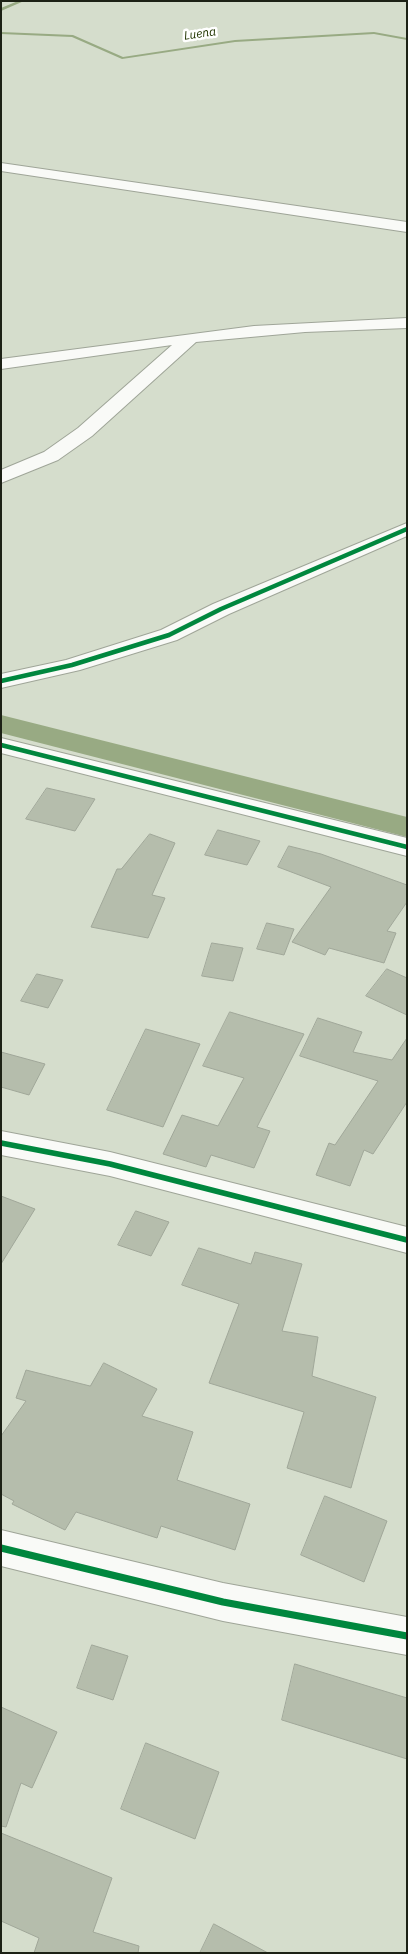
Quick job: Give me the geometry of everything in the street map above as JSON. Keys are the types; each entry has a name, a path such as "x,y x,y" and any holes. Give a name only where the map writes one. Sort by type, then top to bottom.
{"street":[{"path":"1,167 407,227"},
{"path":"1,364 191,338 288,328 407,323"},
{"path":"1,477 51,456 85,432 191,338"},
{"path":"1,681 72,665 169,635 220,610 407,528"},
{"path":"1,745 407,847"},
{"path":"1,1142 110,1164 407,1240"},
{"path":"1,1548 223,1602 407,1636"}],"building":[{"path":"47,788 95,799 75,831 26,819"},
{"path":"218,830 260,841 247,865 205,855"},
{"path":"150,834 175,843 152,895 165,898 148,938 91,927 117,869 121,869"},
{"path":"289,846 321,854 407,885 407,902 387,931 396,933 384,963 329,948 325,955 292,942 331,887 278,867"},
{"path":"267,923 294,929 284,955 257,949"},
{"path":"212,943 243,948 233,981 202,976"},
{"path":"387,969 407,978 407,1015 366,996"},
{"path":"37,974 63,980 48,1008 21,1001"},
{"path":"230,1012 304,1034 257,1127 270,1131 254,1168 211,1155 206,1167 163,1154 182,1115 218,1126 244,1078 203,1066"},
{"path":"318,1018 362,1032 353,1052 392,1060 407,1038 407,1102 373,1154 364,1150 350,1186 316,1175 329,1143 335,1145 378,1081 300,1056"},
{"path":"146,1029 200,1044 163,1127 107,1110"},
{"path":"1,1052 45,1064 29,1095 1,1087"},
{"path":"1,1196 35,1209 1,1264"},
{"path":"136,1211 169,1222 151,1256 118,1245"},
{"path":"199,1248 251,1264 255,1252 302,1264 282,1331 318,1337 312,1376 376,1397 351,1488 287,1468 304,1412 209,1383 239,1304 182,1285"},
{"path":"104,1363 157,1389 142,1416 193,1432 177,1480 250,1504 235,1550 161,1526 157,1538 76,1512 65,1530 12,1504 14,1501 1,1494 1,1436 26,1401 16,1398 26,1370 90,1386"},
{"path":"325,1496 387,1521 364,1582 301,1555"},
{"path":"92,1645 128,1656 113,1700 77,1688"},
{"path":"295,1664 407,1698 407,1759 282,1720"},
{"path":"1,1707 57,1732 32,1788 21,1783 6,1827 1,1826"},
{"path":"146,1743 219,1772 195,1839 121,1809"},
{"path":"1,1833 112,1878 93,1932 139,1946 138,1953 34,1953 39,1938 1,1921"},
{"path":"214,1924 268,1953 200,1953"}],"waterway":[{"path":"1,10 22,1"},
{"name":"Luena","path":"1,33 73,36 122,58 235,41 374,33 407,39"},
{"path":"1,724 407,827"}],"cycle path":[{"path":"1,681 72,665 169,635 221,609 407,529"},
{"path":"1,745 407,847"},
{"path":"1,1143 110,1164 407,1240"},
{"path":"1,1548 223,1602 407,1636"}]}
